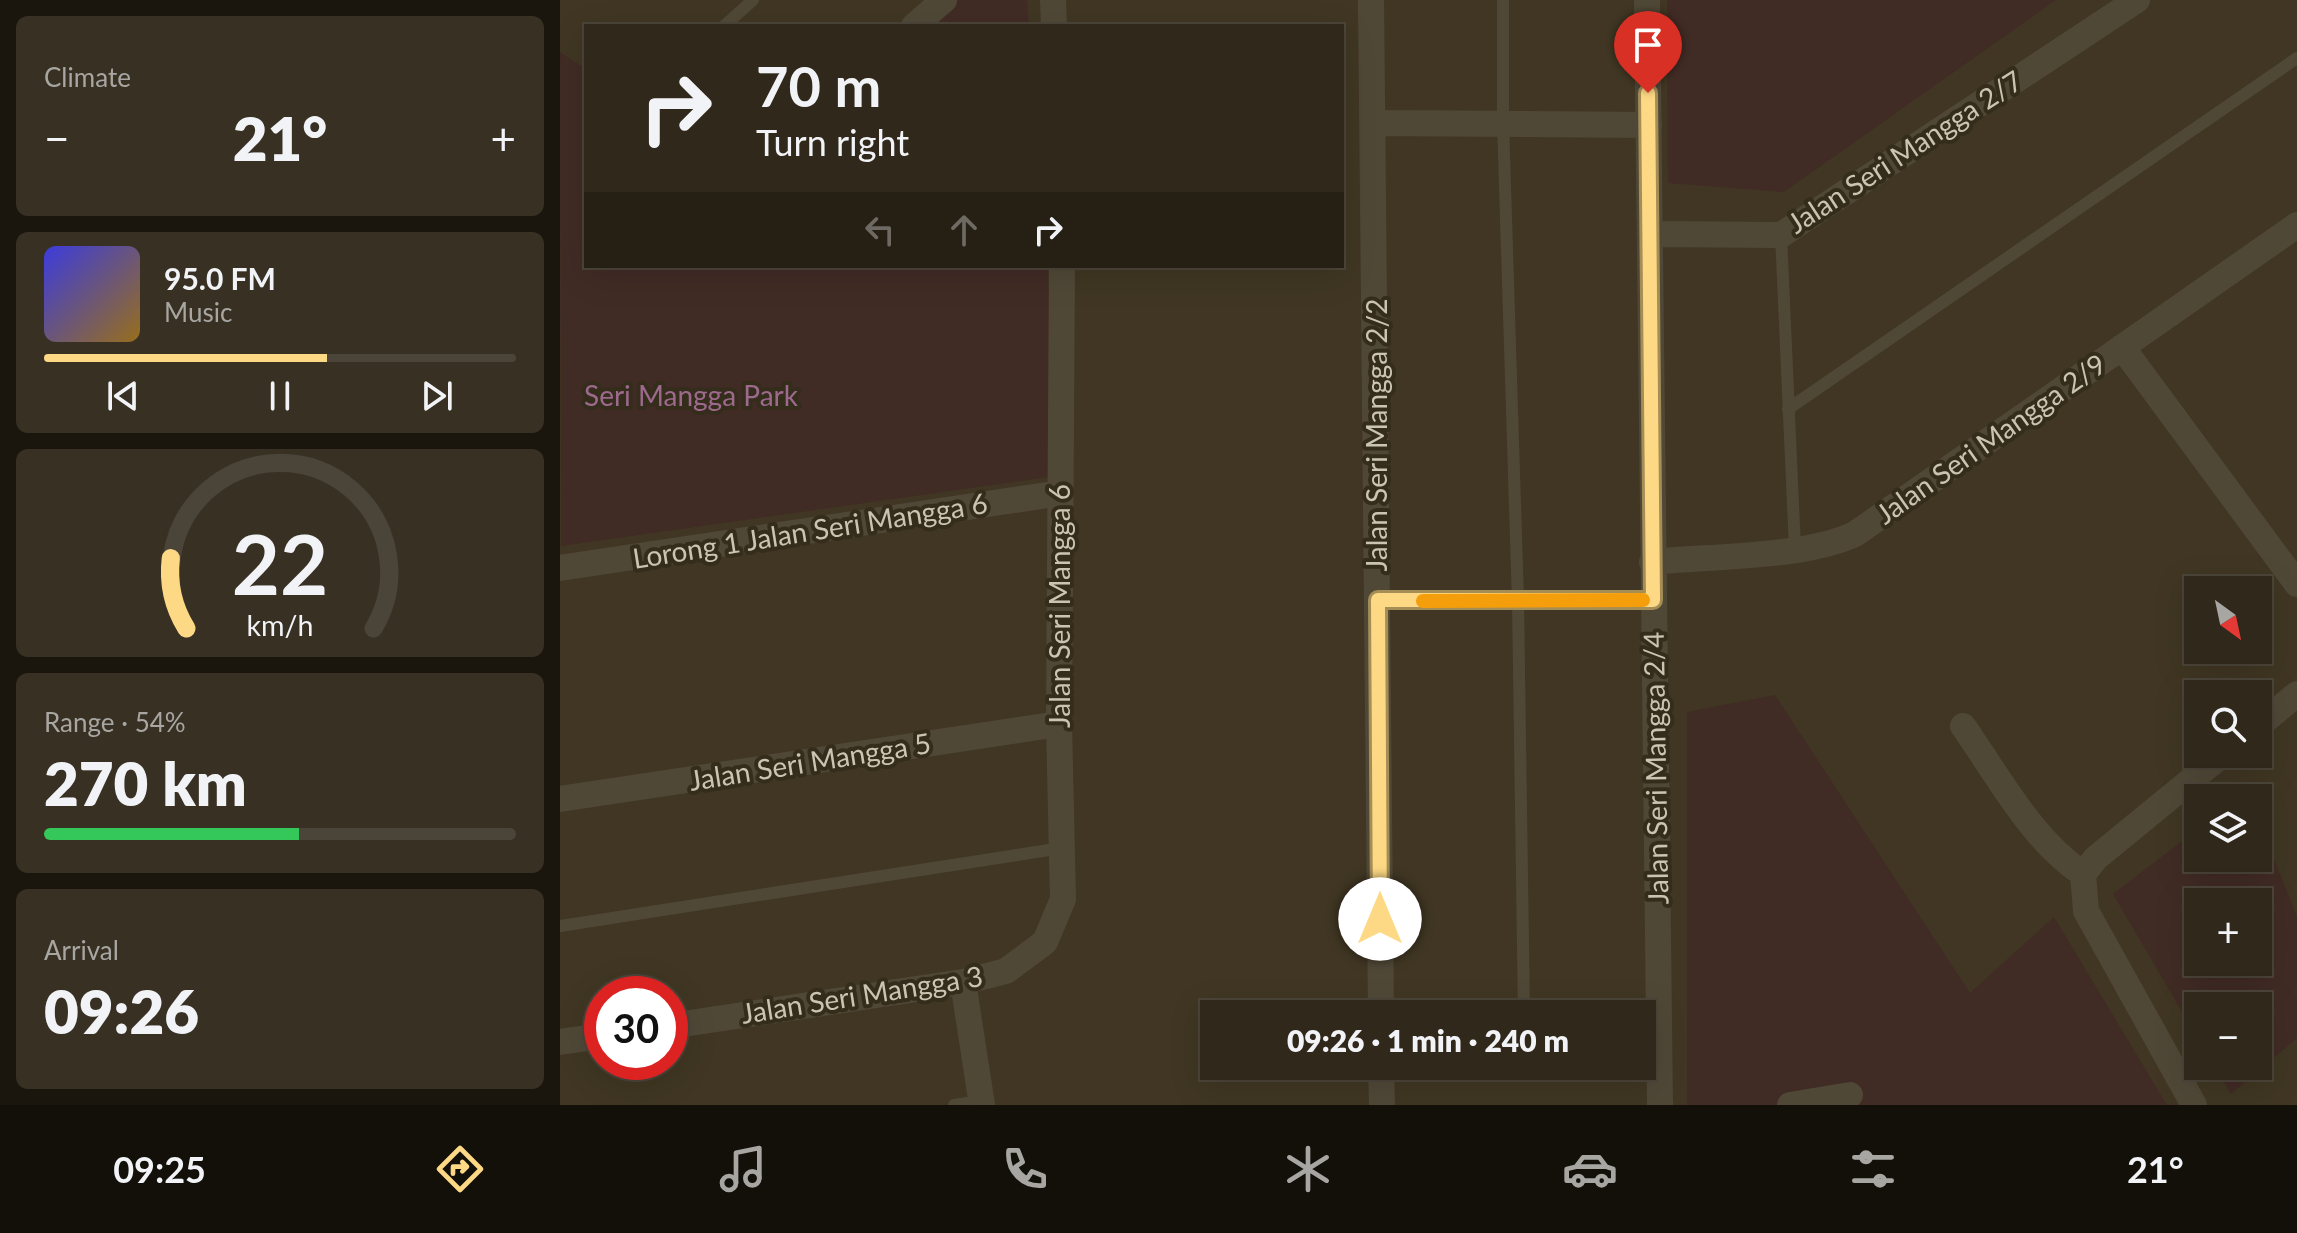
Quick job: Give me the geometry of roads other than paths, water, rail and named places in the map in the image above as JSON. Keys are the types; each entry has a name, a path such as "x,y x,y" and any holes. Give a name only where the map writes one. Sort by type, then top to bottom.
{"street":[{"path":"916,24 944,0"},
{"path":"1053,0 1054,24"},
{"name":"Jalan Seri Mangga 2/2","path":"1371,0 1375,123 1381,1000"},
{"name":"Jalan Seri Mangga 2/4","path":"1647,0 1660,1105"},
{"name":"Jalan Seri Mangga 2/7","path":"1652,234 1781,235 2136,0"},
{"path":"1375,123 1649,125"},
{"name":"Jalan Seri Mangga 2/9","path":"1652,562 1795,549 1839,541 1855,534 2297,225"},
{"name":"Jalan Seri Mangga 6","path":"1045,942 1063,899 1059,724 1062,268"},
{"path":"2122,347 2297,584"},
{"name":"Lorong 1 Jalan Seri Mangga 6","path":"560,568 1061,493"},
{"path":"2272,715 2297,694"},
{"name":"Jalan Seri Mangga 5","path":"560,799 1059,724"},
{"path":"1963,726 2041,839 2062,860 2083,874"},
{"path":"2194,1105 2086,911 2083,874 2096,858 2206,768"},
{"name":"Jalan Seri Mangga 3","path":"688,1023 963,982 1006,971 1045,942"},
{"path":"963,982 982,1103"},
{"path":"560,1042 584,1039"},
{"path":"1381,1080 1382,1105"},
{"path":"1790,1105 1850,1095"}],"lane":[{"path":"726,24 753,0"},
{"path":"1503,0 1503,122 1518,601 1524,1000"},
{"path":"1788,409 2297,58"},
{"path":"1781,235 1795,549"},
{"path":"1378,600 1653,600"},
{"path":"560,926 1062,848"},
{"path":"954,1105 982,1103"}],"park label":[{"name":"Seri Mangga Park","path":"691,396"}]}
